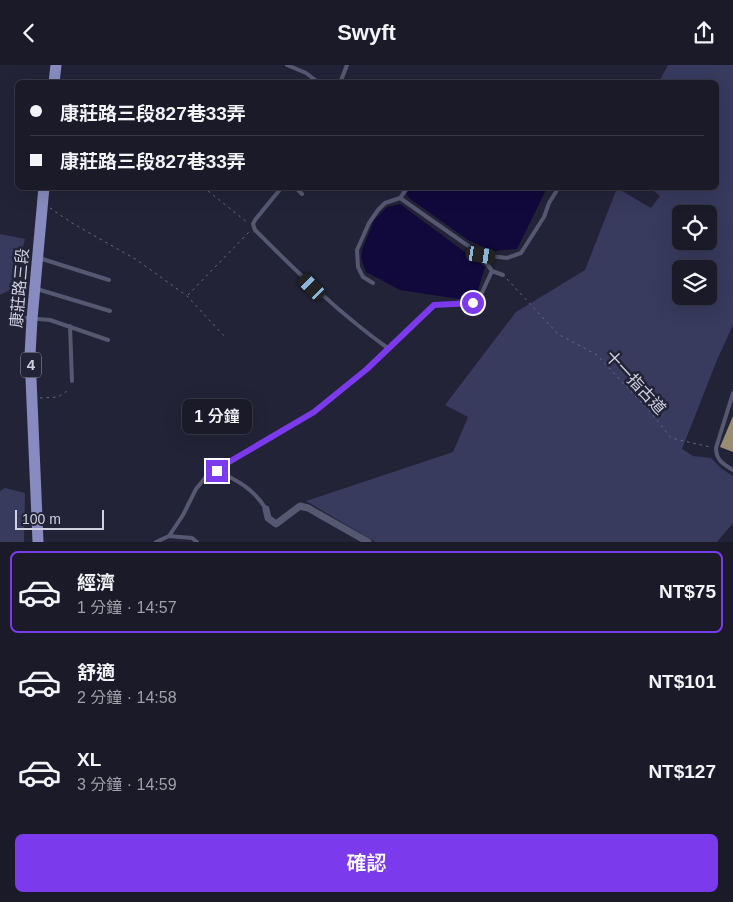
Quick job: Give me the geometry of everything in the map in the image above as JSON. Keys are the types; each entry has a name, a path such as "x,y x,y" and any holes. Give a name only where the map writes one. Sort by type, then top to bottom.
{"main road":[{"path":"48,80 49,65"},
{"path":"54,80 56,65"},
{"name":"康莊路三段","path":"38,190 29,318 38,542"},
{"name":"康莊路三段","path":"32,542 24,354 35,288 44,190"}],"street":[{"path":"266,509 268,518 276,524 300,506 308,508 368,542"}],"lane":[{"path":"287,65 306,73 315,80"},
{"path":"341,80 346,65"},
{"path":"280,190 256,220 254,227 312,287 371,337 389,349"},
{"path":"298,190 302,194"},
{"path":"373,283 363,277 358,267 357,250 369,223 378,210 385,203 400,198 406,190"},
{"path":"481,255 507,258 521,253 544,217 549,203 557,190"},
{"path":"400,198 481,255 492,271 503,275"},
{"path":"38,258 109,280"},
{"path":"169,536 183,515 196,489 210,472 217,471 314,412 367,369 434,305 470,305 479,299 492,271"},
{"path":"35,288 110,311"},
{"path":"29,318 50,320 108,340"},
{"path":"70,326 72,381"},
{"path":"733,393 716,448 718,460 733,470"},
{"path":"217,471 247,487 258,496 266,509"},
{"path":"156,542 169,536 192,538 196,542"}],"path":[{"path":"187,296 254,227 207,190"},
{"path":"43,203 72,223 138,260 168,284 187,296 225,337"},
{"name":"十一指古道","path":"503,275 558,335 597,355 653,415 671,438 716,448"},
{"path":"32,398 58,397 67,391"}],"shaded area":[{"path":"668,65 733,65 733,325 682,449 693,456 711,458 722,469 733,476 733,523 717,542 375,542 306,501 453,452 468,417 445,405 516,312 585,270 616,190 620,190 651,208 660,196 652,190 719,190 719,80 660,80"},
{"path":"408,190 546,190 517,249 493,251 468,240 409,198 406,193"},
{"path":"400,204 485,267 473,301 400,290 366,272 361,258 362,250 374,220 387,207"},
{"path":"0,234 25,239 12,289 0,295"},
{"path":"5,488 25,493 24,542 0,542 0,491"}],"building":[{"path":"733,416 733,452 720,447"}],"route":[{"path":"217,471 314,412 367,369 434,305 470,305 473,303"}]}
